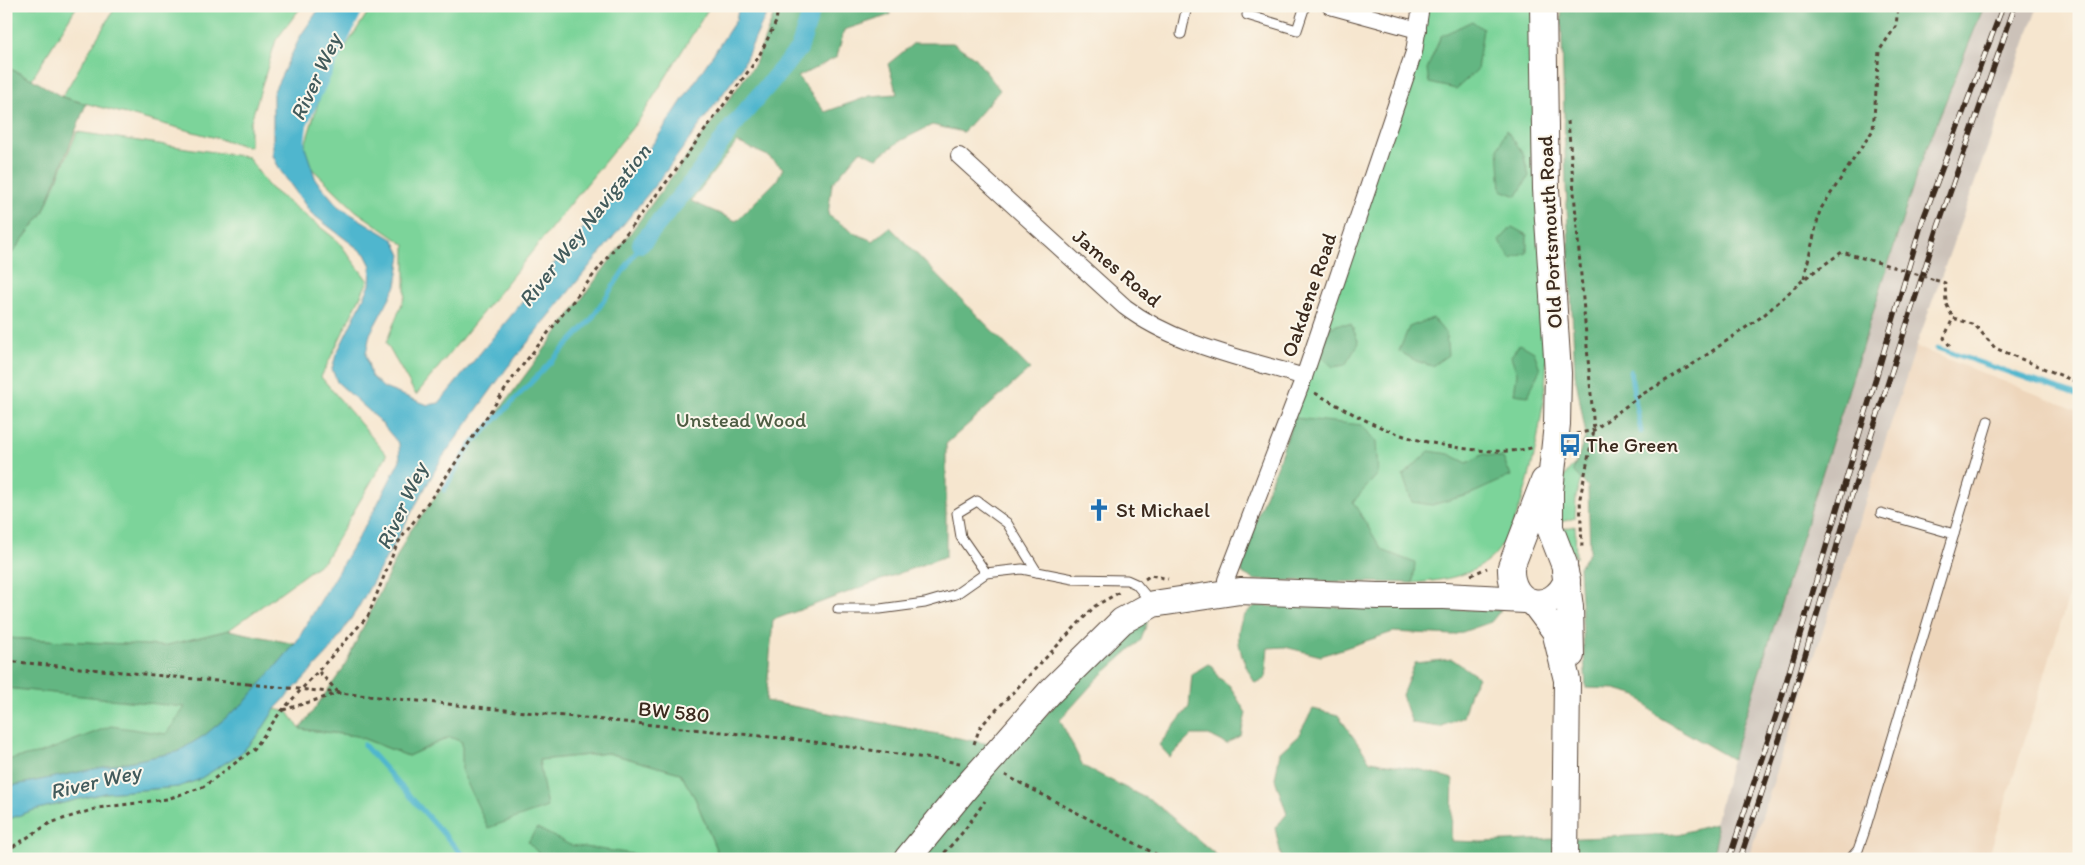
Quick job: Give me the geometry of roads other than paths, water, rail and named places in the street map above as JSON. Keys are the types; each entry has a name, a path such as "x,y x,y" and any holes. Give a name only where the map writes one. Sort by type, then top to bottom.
{"main road":[{"name":"Old Portsmouth Road","path":"1544,6 1546,189 1558,373 1550,491 1550,528 1565,572 1571,661 1567,680"},
{"name":"Old Portsmouth Road","path":"1513,562 1554,448"},
{"path":"907,859 974,782 999,765 1049,693 1122,621 1153,604 1240,591 1378,596 1444,596 1545,602 1556,596 1563,588 1565,572 1556,555 1540,549 1513,562 1491,579 1444,596"},
{"path":"1513,562 1513,585 1555,630 1567,680 1565,859"}],"street":[{"path":"1330,6 1418,30"},
{"name":"Oakdene Road","path":"1227,594 1226,580 1302,381 1414,52 1421,6"},
{"name":"James Road","path":"959,156 1111,294 1146,323 1171,334 1302,381"}],"lane":[{"path":"1181,34 1187,6"},
{"path":"1247,16 1297,30 1305,6"},
{"path":"1850,859 1858,850 1864,833 1988,421"},
{"path":"986,574 961,538 957,512 977,502 1007,523 1037,572"},
{"path":"1881,513 1954,534"},
{"path":"838,609 880,609 925,603 956,594 986,574 1022,569 1073,579 1127,580 1136,584 1153,604"}],"water":[{"path":"321,6 360,6 307,78 301,90 299,130 316,180 339,207 394,240 401,255 396,286 370,334 366,354 371,376 384,388 428,405 439,403 655,141 736,20 739,6 770,6 741,69 661,178 507,368 442,458 358,608 329,652 275,709 259,734 241,753 198,780 178,787 104,793 34,810 6,820 6,787 177,752 205,735 245,702 295,644 376,507 400,460 399,444 377,418 337,382 332,369 336,355 370,285 371,266 365,254 311,213 280,170 273,156 273,93 301,35"}],"waterway":[{"name":"River Wey","path":"289,145 292,121 348,6"},
{"path":"641,244 697,176 732,127 799,49 813,6"},
{"path":"444,490 470,446 591,320 641,244"},
{"path":"1937,348 2079,396"},
{"path":"1630,371 1641,432"},
{"path":"364,745 466,859"}],"railway":[{"path":"1729,859 1780,703 1922,222 2003,6"},
{"path":"1740,859 1790,707 1850,501 1938,227 2015,6"}],"place":[{"name":"The Green","path":"1570,445"},
{"name":"St Michael","path":"1099,510"}],"water label":[{"name":"River Wey Navigation","path":"584,225"}],"park label":[{"name":"Unstead Wood","path":"741,420"}]}
